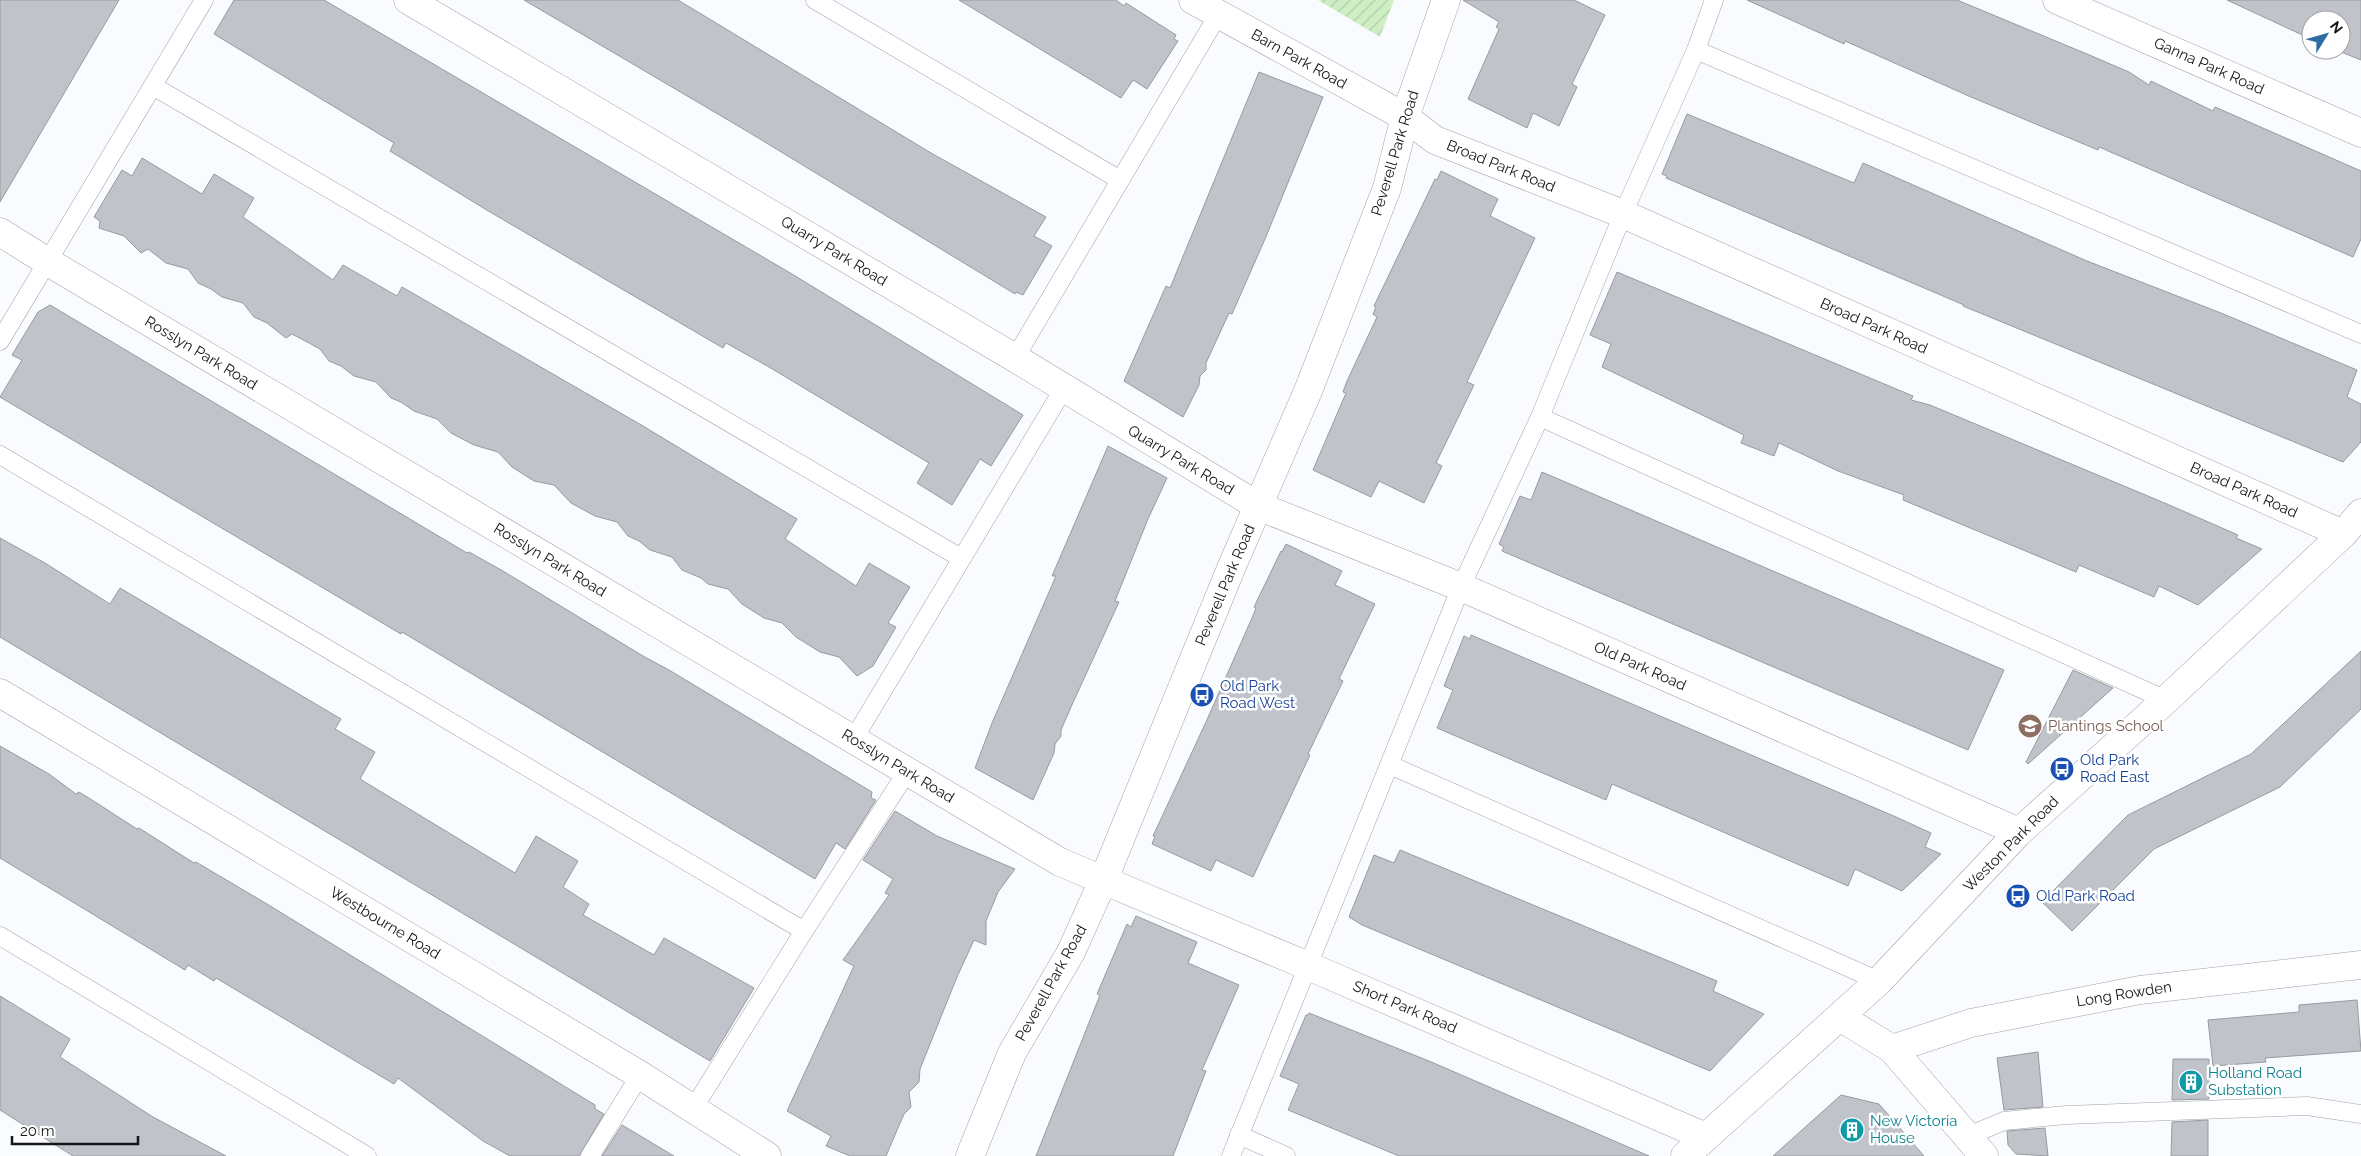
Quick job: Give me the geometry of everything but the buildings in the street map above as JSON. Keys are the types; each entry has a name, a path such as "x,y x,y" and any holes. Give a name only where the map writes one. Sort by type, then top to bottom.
{"street":[{"name":"Quarry Park Road","path":"408,0 1015,358 1258,506"},
{"name":"Barn Park Road","path":"1193,0 1405,117"},
{"name":"Peverell Park Road","path":"970,1156 1012,1053 1071,952 1103,882 1258,506 1308,391 1387,188 1405,117 1446,0"},
{"name":"Ganna Park Road","path":"2056,0 2361,133"},
{"name":"Broad Park Road","path":"1405,117 1435,140 1624,214 2343,534"},
{"name":"Rosslyn Park Road","path":"0,232 1060,862 1103,882"},
{"name":"Old Park Road","path":"1258,506 1461,588 2019,832"},
{"name":"Weston Park Road","path":"1686,1156 1879,981 2019,832 2166,700 2343,534 2361,513"},
{"name":"Westbourne Road","path":"0,693 640,1074 767,1156"},
{"name":"Short Park Road","path":"1103,882 1308,966 1706,1137"},
{"name":"Long Rowden","path":"1892,1050 1971,1023 2140,990 2361,965"},
{"path":"1840,1017 1892,1050 1976,1146"}],"lane":[{"path":"0,341 204,0"},
{"path":"815,0 1120,180"},
{"path":"1231,1156 1461,588 1540,417 1624,214 1696,50 1714,0"},
{"path":"1015,358 1218,15"},
{"path":"1696,50 2361,334"},
{"path":"153,86 961,558"},
{"path":"853,740 1064,388"},
{"path":"1540,417 2166,700"},
{"path":"0,455 804,931"},
{"path":"1390,765 1879,981"},
{"path":"693,1109 804,931 908,772"},
{"path":"0,936 367,1156"},
{"path":"590,1156 640,1074"},
{"path":"1976,1146 2004,1121 2066,1115 2307,1106 2361,1114"},
{"path":"1240,1135 1286,1156"}],"green space":[{"path":"1318,0 1394,0 1380,37"}],"place":[{"name":"Old Park Road West","path":"1202,695"},
{"name":"Plantings School","path":"2030,726"},
{"name":"Old Park Road East","path":"2062,769"},
{"name":"Old Park Road","path":"2018,896"},
{"name":"Holland Road Substation","path":"2191,1082"},
{"name":"New Victoria House","path":"1852,1130"}]}
